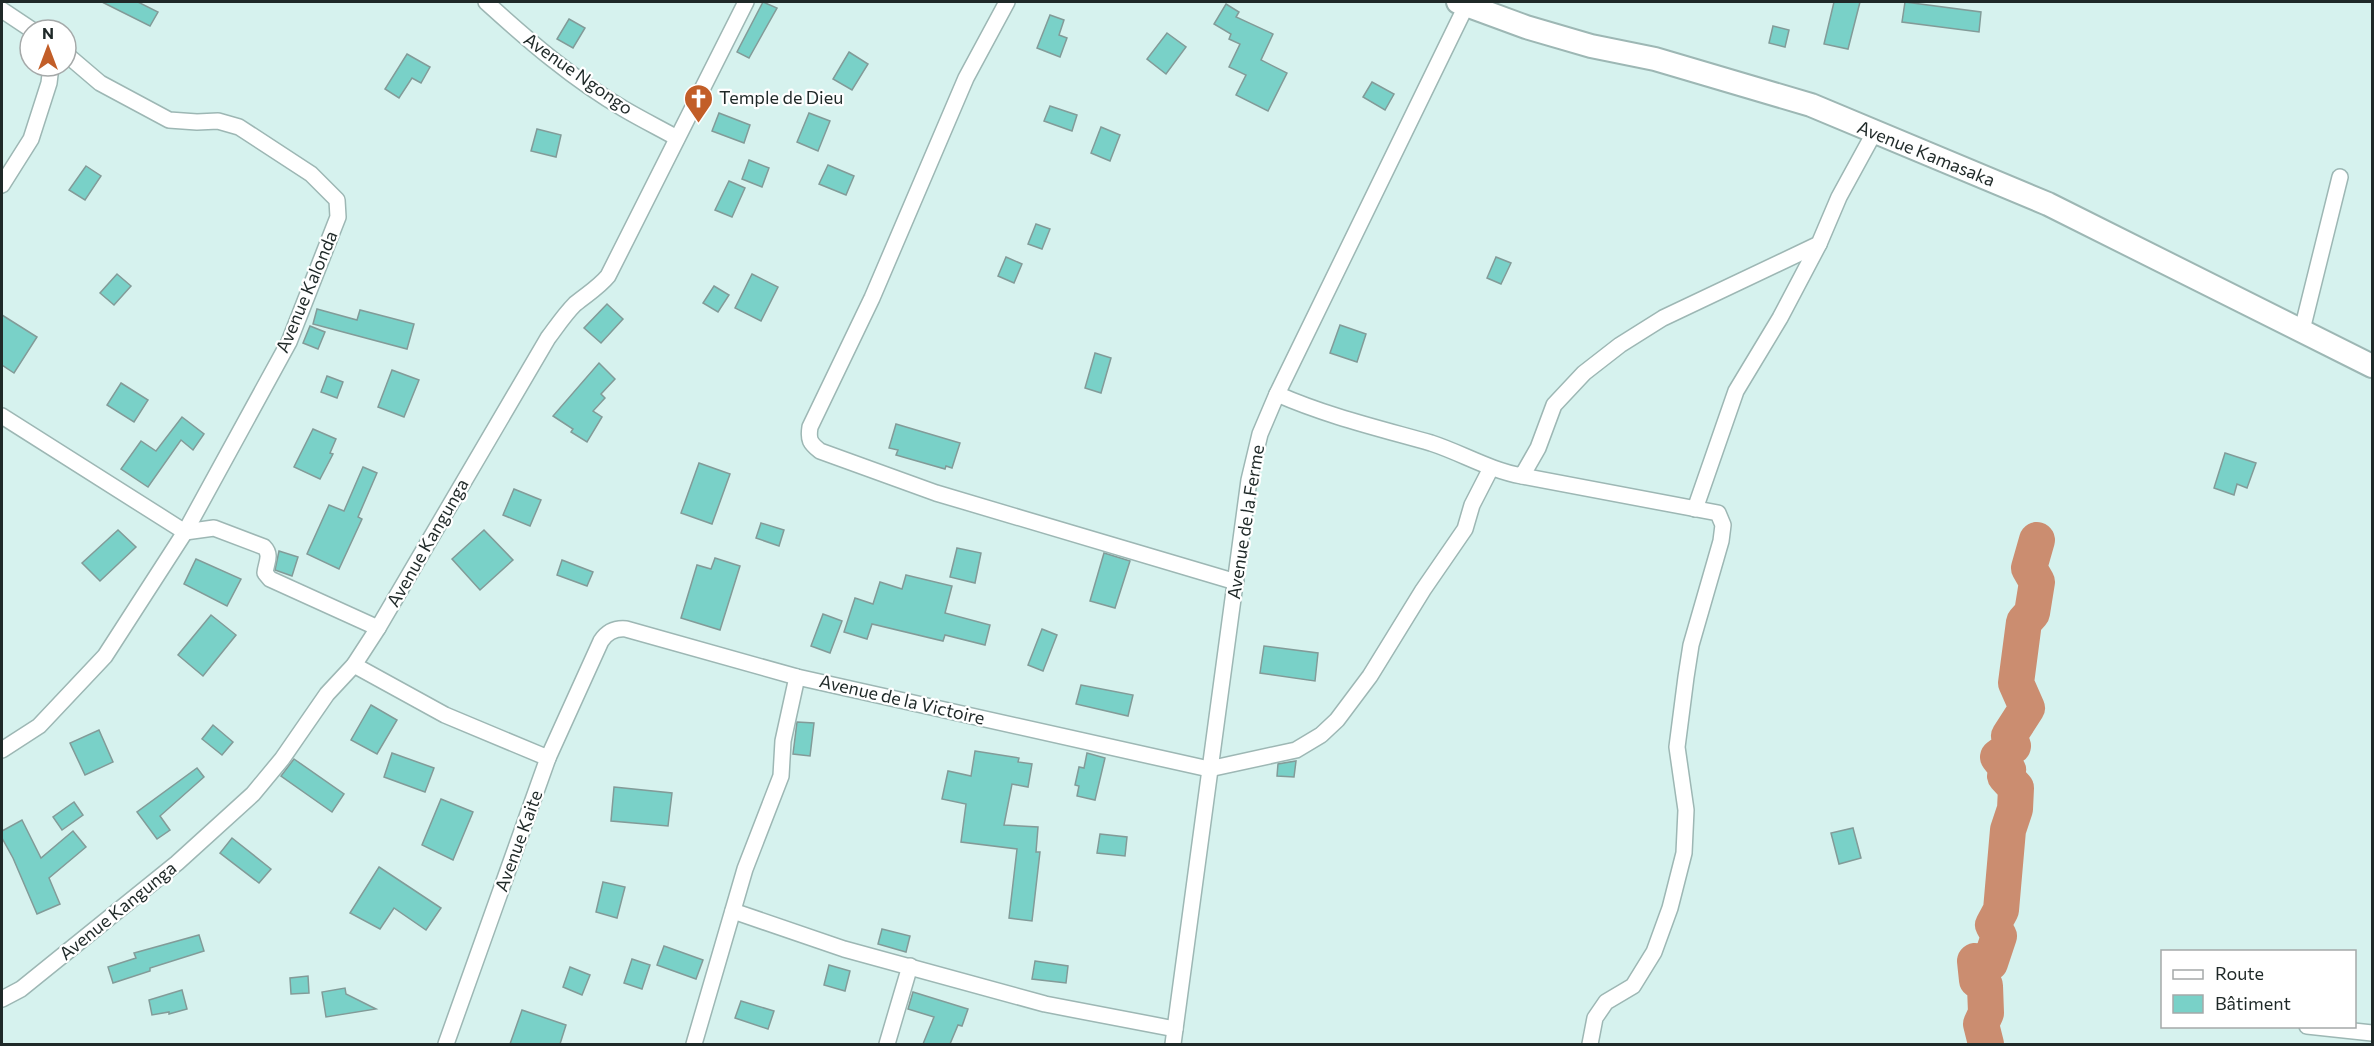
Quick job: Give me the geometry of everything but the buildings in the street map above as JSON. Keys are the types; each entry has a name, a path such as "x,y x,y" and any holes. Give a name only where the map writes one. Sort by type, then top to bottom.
{"street":[{"name":"Avenue Ngongo","path":"486,2 525,37 575,76 623,109 677,138"},
{"name":"Avenue Kangunga","path":"2,999 21,989 177,863 253,794 282,759 327,694 354,665 548,338 566,314 577,303 599,288 608,276 747,2"},
{"path":"1007,2 966,78 872,298 810,428 808,437 810,443 820,451 936,493 1236,582"},
{"name":"Avenue de la Ferme","path":"1174,1037 1209,769 1253,464 1260,434 1464,3"},
{"name":"Avenue Kamasaka","path":"1464,3 1526,27 1591,46 1655,59 1811,105 2048,204 2373,366"},
{"path":"2,10 18,21"},
{"name":"Avenue Kalonda","path":"78,64 100,83 169,120 218,121 239,127 311,174 337,200 338,217 329,244 289,342 185,532"},
{"path":"2,185 31,139 50,78"},
{"path":"1695,509 1736,391 1780,318 1820,244 1839,197 1874,133"},
{"path":"2302,330 2340,177"},
{"path":"1522,476 1538,448 1554,405 1584,373 1620,345 1663,318 1820,244"},
{"path":"1277,394 1315,411 1460,453 1491,468 1522,476 1718,513 1723,525 1721,541 1691,645 1677,747 1686,810 1684,853 1670,908 1654,952 1633,986 1606,1002 1595,1018 1590,1044"},
{"path":"2,416 185,532 214,528 258,544 268,552 265,573 270,579 378,628"},
{"path":"1209,769 1296,750 1321,735 1337,720 1370,675 1423,590 1465,529 1472,505 1491,468"},
{"path":"2,750 39,726 105,656 185,532"},
{"name":"Avenue de la Victoire","path":"601,641 608,633 626,629 797,677 1209,769"},
{"name":"Avenue Kaite","path":"446,1044 548,758 601,641"},
{"path":"354,665 445,715 548,758"},
{"path":"694,1044 756,837 781,776 783,741 797,677"},
{"path":"733,911 844,949 1174,1037"},
{"path":"887,1044 910,966"},
{"path":"2326,1028 2373,1033"}],"waterway":[{"path":"1986,1044 1981,1024 1986,1013 1985,986 1977,980 1975,961 1990,963 1999,936 1993,925 2001,910 2008,830 2015,809 2016,788 2005,776 2008,770 1998,757 2013,746 2009,736 2027,708 2016,683 2024,622 2032,613 2037,582 2029,568 2037,540"}],"place":[{"name":"Temple de Dieu","path":"698,124"}]}
